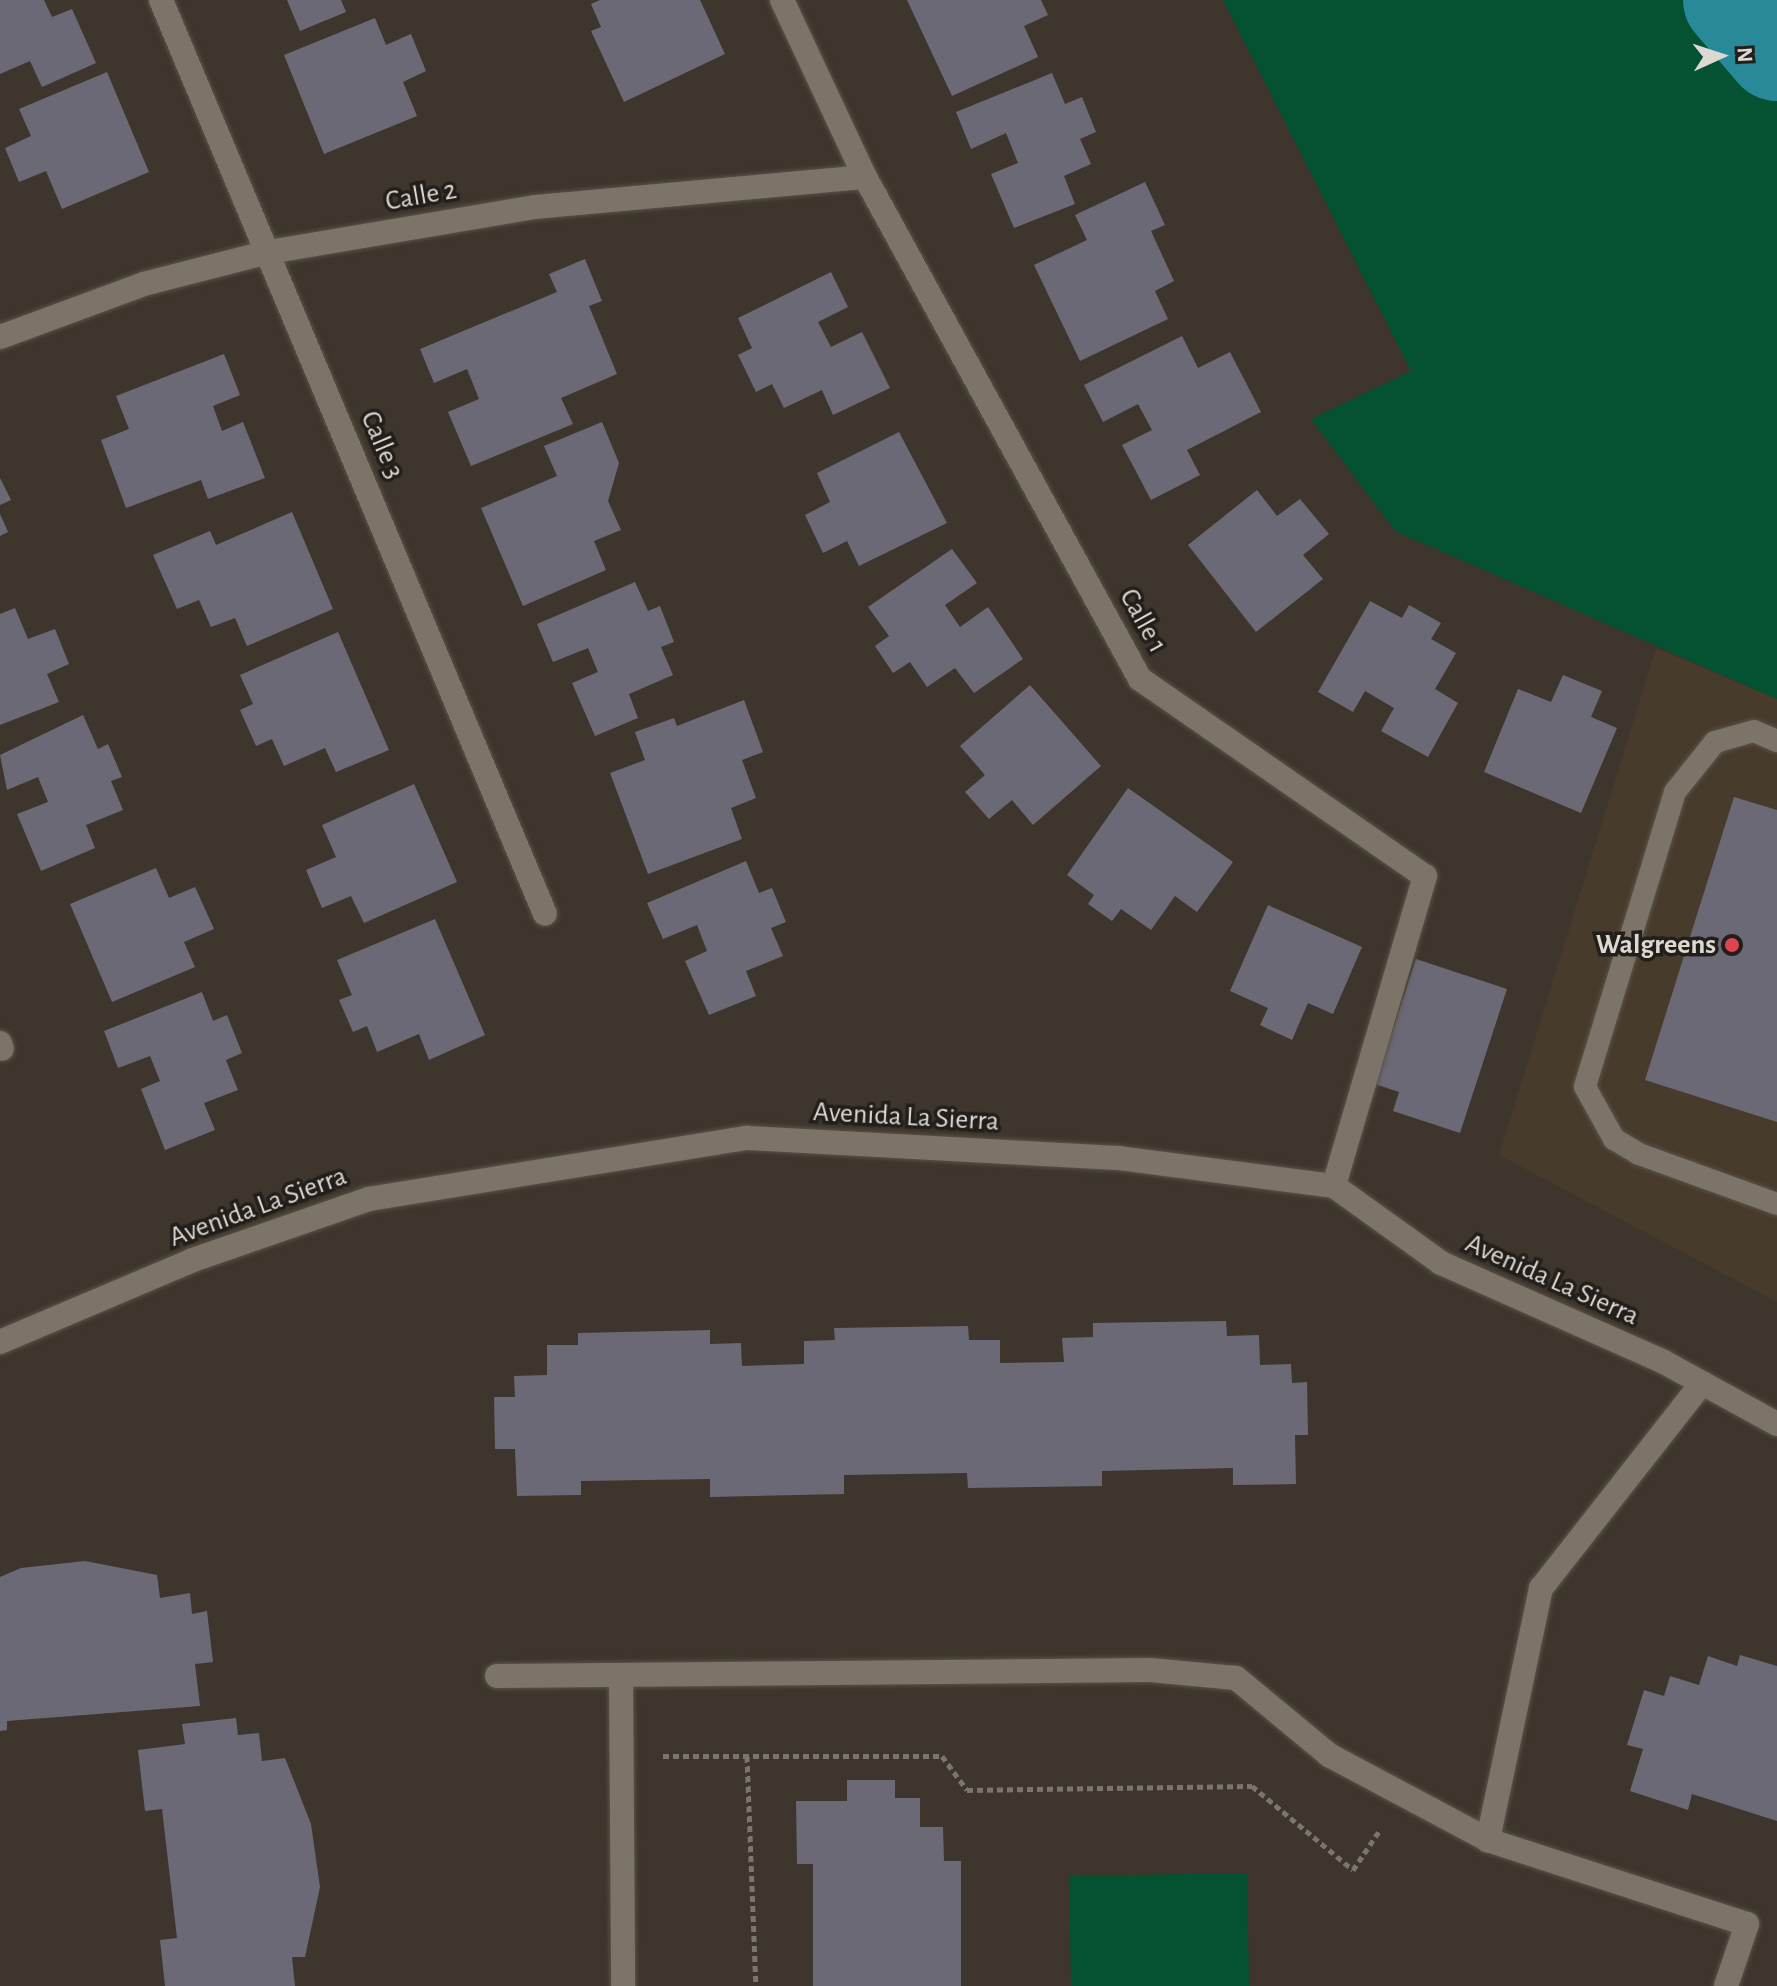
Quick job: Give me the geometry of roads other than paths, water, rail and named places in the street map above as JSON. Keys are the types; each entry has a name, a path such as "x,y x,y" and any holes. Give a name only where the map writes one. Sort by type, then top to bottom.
{"street":[{"name":"Calle 3","path":"161,0 545,914"},
{"name":"Calle 1","path":"782,0 865,177 1140,679 1425,876 1334,1186"},
{"name":"Calle 2","path":"0,337 144,284 269,252 535,207 865,177"},
{"name":"Avenida La Sierra","path":"0,1342 193,1260 369,1199 747,1138 1118,1158 1334,1186 1441,1263 1702,1383 1777,1424"},
{"path":"1488,1840 1541,1588 1702,1383"},
{"path":"497,1676 1150,1670 1236,1678 1329,1755 1488,1840 1747,1924 1726,1986"},
{"path":"621,1675 623,1986"}],"lane":[{"path":"1777,741 1754,731 1715,742 1675,792 1585,1087 1614,1139 1639,1154 1777,1204"}],"waterway":[{"path":"1734,0 1777,50"}],"place":[{"name":"Walgreens","path":"1732,945"}]}
